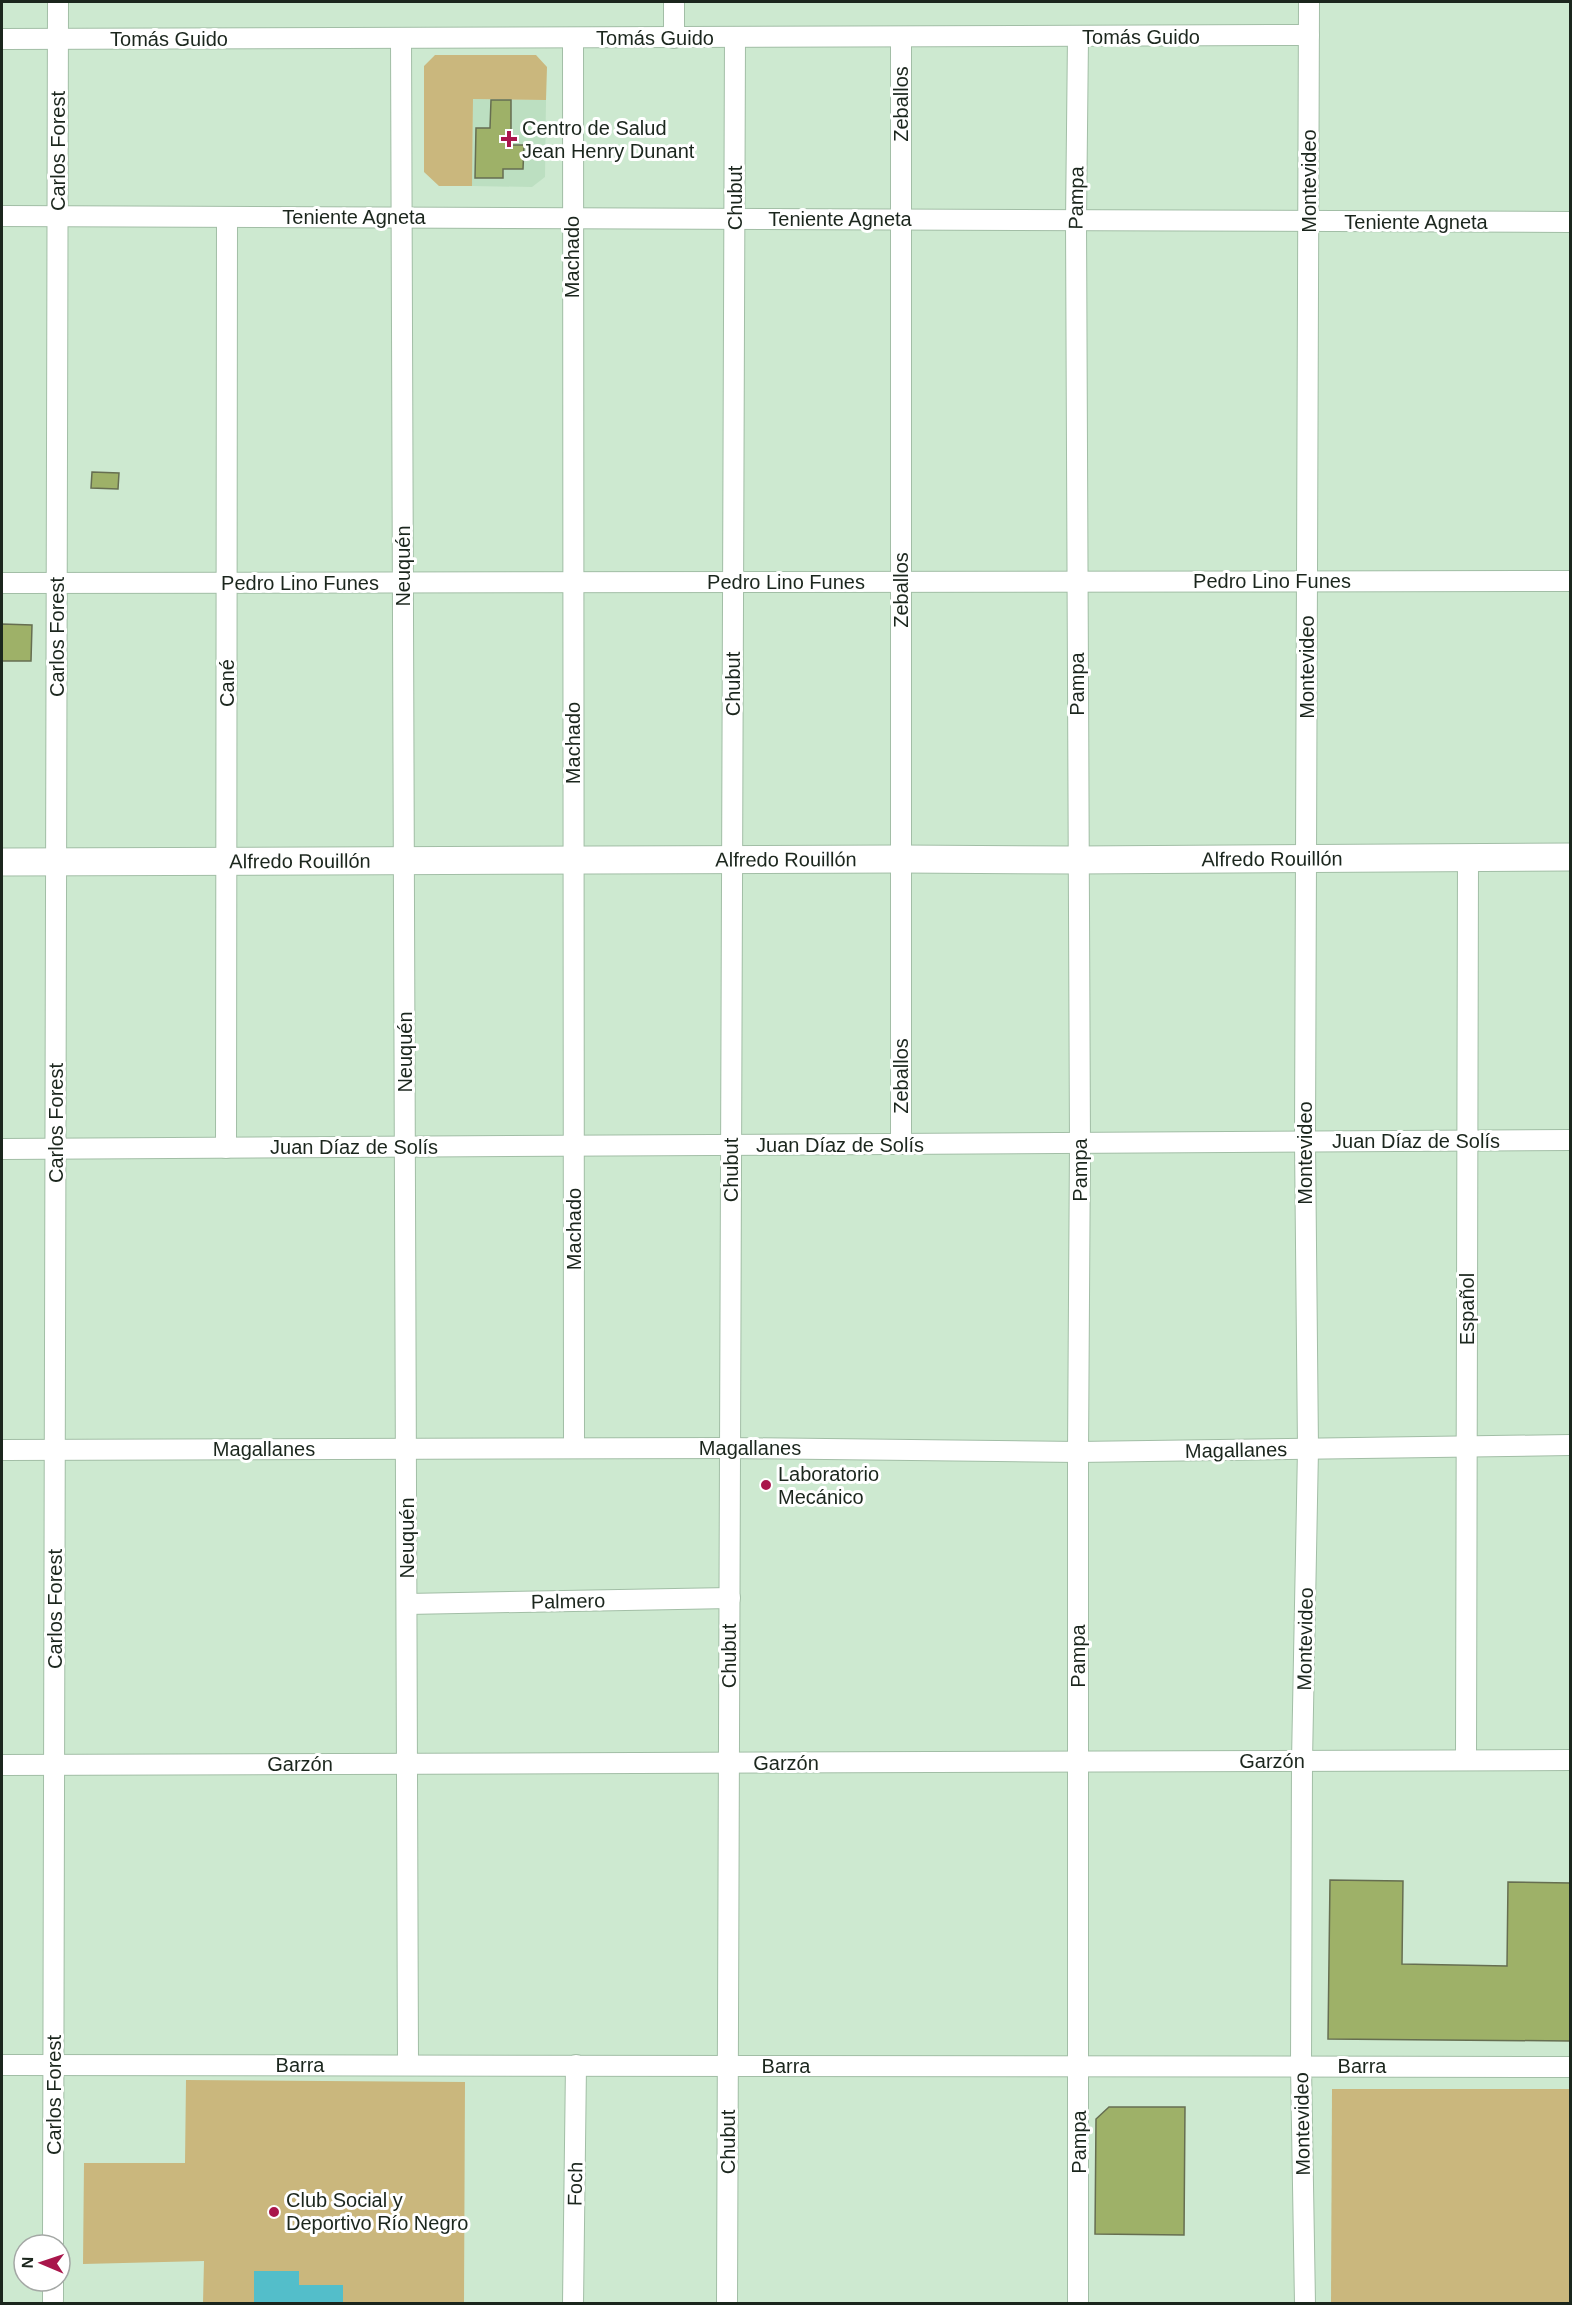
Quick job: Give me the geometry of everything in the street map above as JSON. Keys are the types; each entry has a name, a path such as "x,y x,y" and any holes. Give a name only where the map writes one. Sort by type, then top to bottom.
{"street":[{"name":"Carlos Forest","path":"53,2233 58,2"},
{"path":"674,2 674,38"},
{"name":"Montevideo","path":"1305,2304 1301,2066 1302,1761 1308,1449 1305,1142 1309,2"},
{"name":"Tomás Guido","path":"2,39 1309,36"},
{"name":"Chubut","path":"727,2304 735,37"},
{"name":"Zeballos","path":"901,37 901,1144"},
{"name":"Pampa","path":"1078,37 1076,221 1080,1144 1078,2304"},
{"name":"Neuquén","path":"401,38 408,2065"},
{"name":"Machado","path":"573,38 574,1448"},
{"name":"Teniente Agneta","path":"2,216 1570,222"},
{"name":"Cané","path":"226,1148 227,217"},
{"name":"Pedro Lino Funes","path":"2,583 1570,581"},
{"name":"Español","path":"1466,1760 1468,857"},
{"name":"Alfredo Rouillón","path":"2,862 1570,857"},
{"name":"Juan Díaz de Solís","path":"2,1149 1570,1140"},
{"name":"Magallanes","path":"2,1450 730,1448 1078,1452 1570,1445"},
{"name":"Palmero","path":"407,1604 730,1598"},
{"name":"Garzón","path":"2,1765 1570,1760"},
{"name":"Barra","path":"2,2065 1570,2067"},
{"name":"Foch","path":"573,2304 576,2065"}],"shaded area":[{"path":"435,55 536,55 547,67 546,100 473,99 472,186 439,186 424,172 424,66"},
{"name":"Centro de Salud Jean Henry Dunant","path":"473,99 546,100 545,177 532,187 472,186"},
{"name":"Club Social y Deportivo Río Negro","path":"186,2080 465,2082 464,2303 203,2303 204,2261 83,2264 84,2163 185,2163"},
{"path":"1332,2089 1570,2089 1570,2303 1331,2303"}],"water":[{"path":"254,2271 299,2271 299,2285 343,2285 343,2303 254,2303"}],"building":[{"path":"491,100 511,100 511,145 524,145 523,169 503,169 503,178 475,178 476,128 490,128"},
{"path":"92,472 119,473 118,489 91,488"},
{"path":"2,624 32,625 31,661 2,661"},
{"path":"1330,1880 1403,1881 1402,1964 1507,1966 1508,1882 1570,1883 1570,2041 1328,2039"},
{"path":"1109,2107 1185,2107 1184,2235 1095,2234 1096,2119"}],"place":[{"name":"Centro de Salud Jean Henry Dunant","path":"509,139"},
{"name":"Laboratorio Mecánico","path":"766,1485"},
{"name":"Club Social y Deportivo Río Negro","path":"274,2212"}]}
